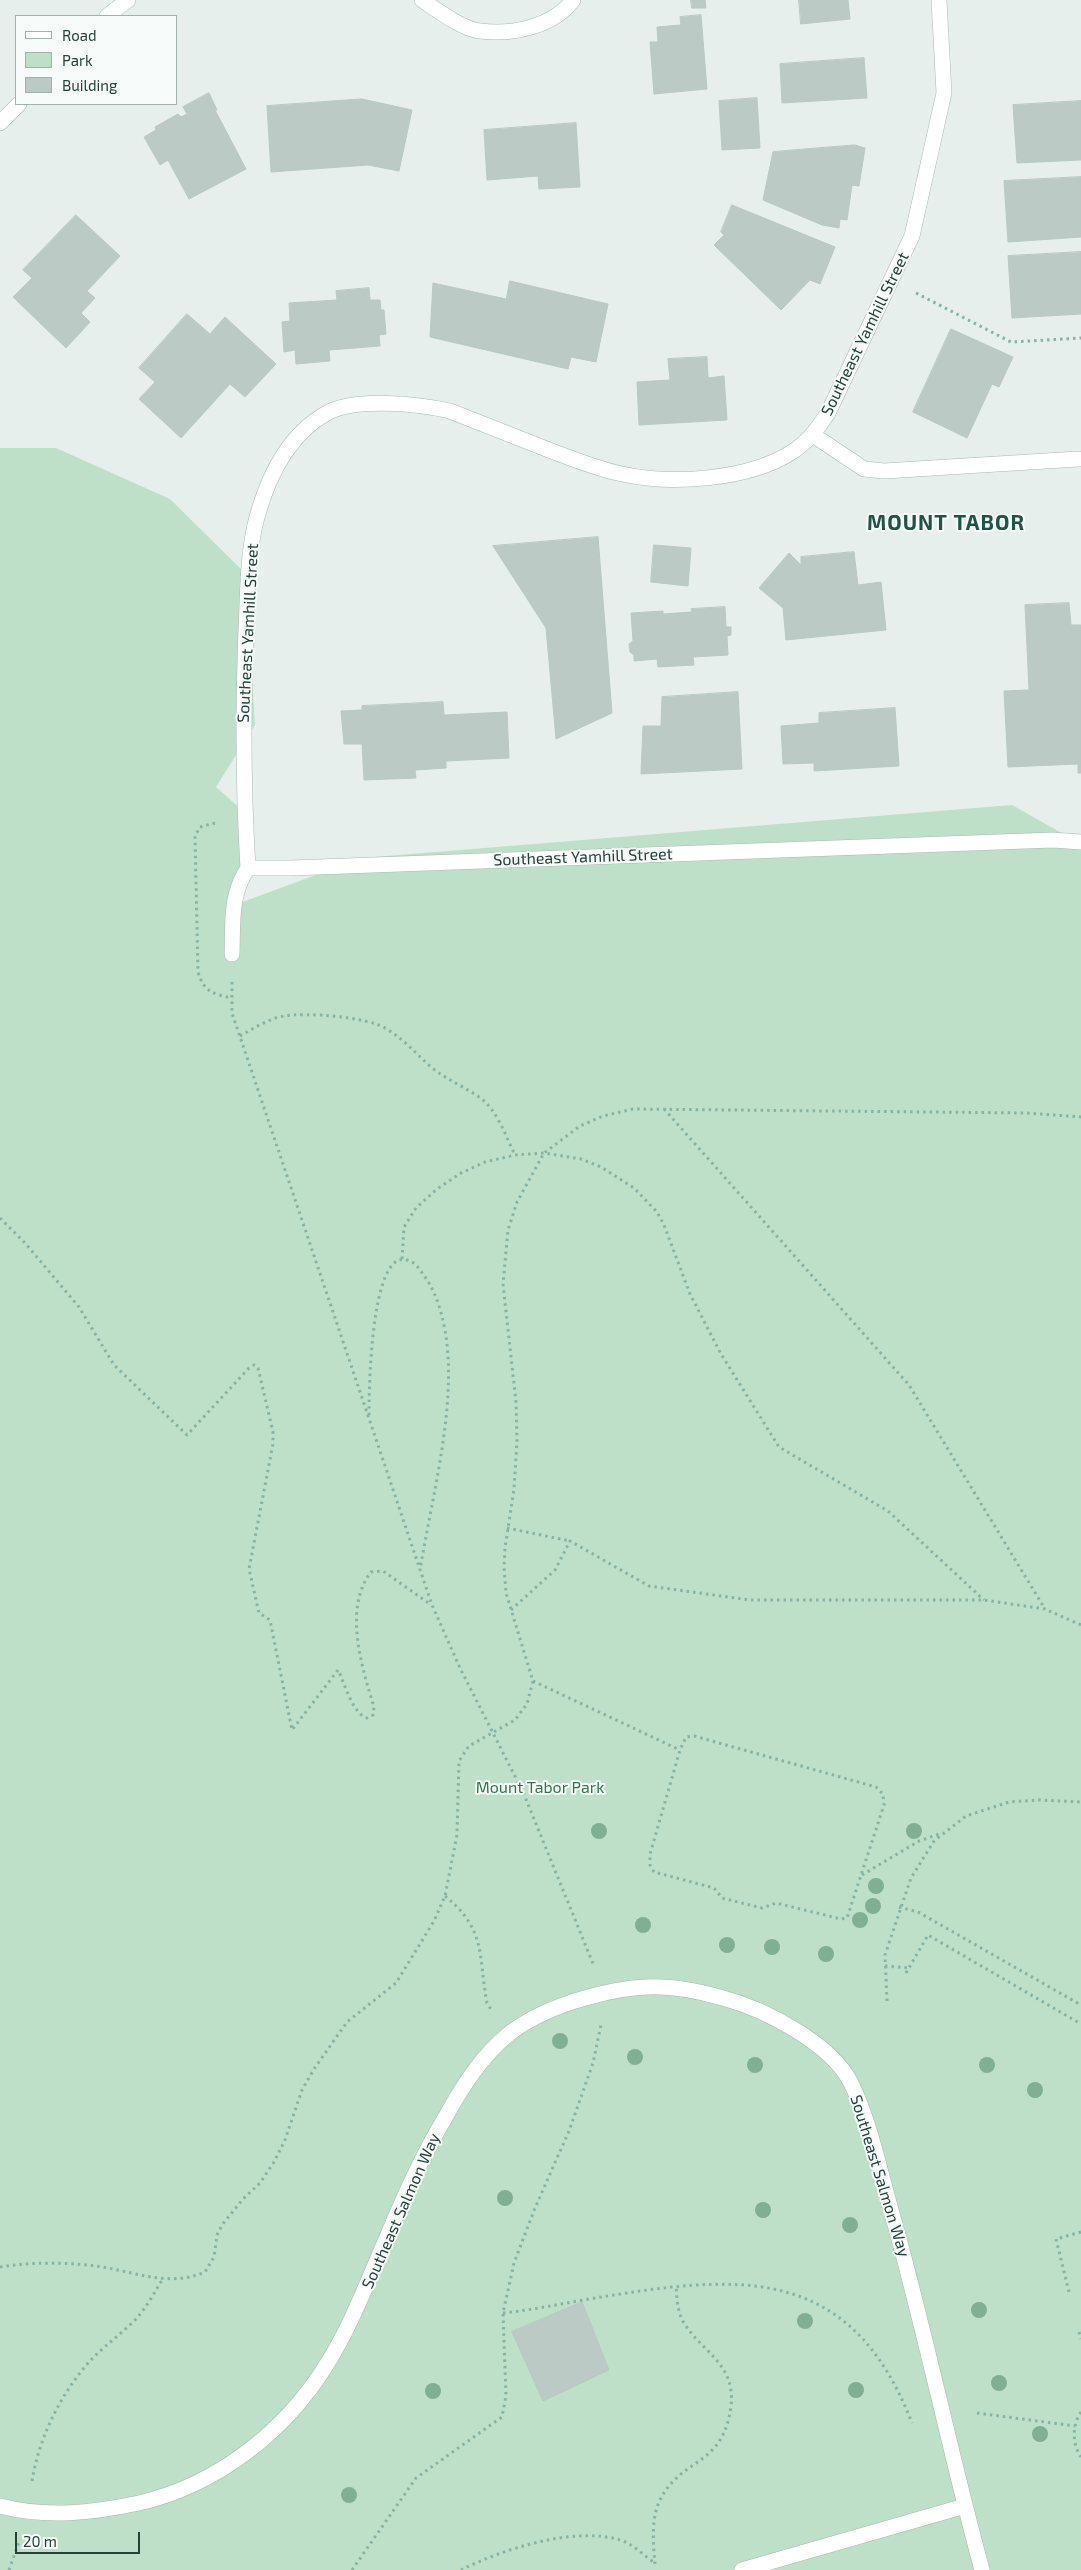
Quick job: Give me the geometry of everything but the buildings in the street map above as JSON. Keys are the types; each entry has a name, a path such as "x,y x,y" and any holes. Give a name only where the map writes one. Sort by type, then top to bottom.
{"street":[{"path":"108,15 128,0"},
{"path":"422,0 444,15 479,31 524,30 551,18 573,0"},
{"name":"Southeast Yamhill Street","path":"939,0 944,93 912,236 828,413 813,434 793,451 775,462 745,471 688,478 623,475 595,467 450,411 428,406 375,404 347,407 328,412 312,423 294,440 280,460 257,517 250,552 243,717 248,868 1053,840 1081,842"},
{"path":"0,123 18,105"},
{"path":"813,434 864,468 884,472 1078,459"},
{"path":"232,954 234,898 240,881 248,868"},
{"name":"Southeast Salmon Way","path":"0,2506 26,2513 53,2515 89,2512 163,2497 203,2480 234,2463 269,2434 304,2396 331,2357 360,2302 422,2157 464,2085 511,2033 572,2001 604,1992 641,1986 668,1986 740,2002 776,2019 807,2039 842,2066 858,2098 908,2270 982,2570"},
{"path":"742,2570 965,2506"}],"path":[{"path":"891,280 1011,342 1081,338"},
{"path":"232,954 232,1012 432,1605 456,1660 523,1792 604,1992 602,2021 593,2063 569,2131 535,2208 514,2263 503,2312 506,2396 502,2417 416,2478 352,2570"},
{"path":"240,1036 263,1022 285,1016 345,1017 383,1026 406,1041 431,1066 454,1084 481,1098 495,1116 515,1155"},
{"path":"0,2267 57,2263 132,2272 162,2280 196,2276 205,2272 211,2265 222,2225 243,2199 260,2183 274,2162 302,2090 314,2069 347,2022 396,1983 434,1921 445,1896 457,1836 459,1761 469,1746 514,1720 522,1712 533,1681 506,1593 504,1567 507,1528 514,1489 516,1402 504,1284 504,1256 508,1230 517,1202 544,1153 580,1126 603,1116 633,1109 1027,1113 1081,1117"},
{"path":"664,1109 909,1386 1045,1608"},
{"path":"402,1259 404,1227 423,1202 461,1172 485,1162 515,1155 544,1153 581,1159 601,1167 634,1188 646,1199 664,1225 690,1294 721,1354 779,1447 888,1511 984,1600"},
{"path":"0,1218 79,1307 114,1364 187,1435 249,1368 254,1365 258,1368 273,1432 273,1444 249,1569 259,1613 270,1620 292,1730 338,1670 362,1717 367,1718 373,1714 374,1707 360,1660 357,1623 362,1584 371,1572 384,1571 432,1605"},
{"path":"369,1418 370,1353 375,1318 386,1277 394,1262 402,1259 412,1261 438,1298 445,1332 448,1372 446,1418 420,1570"},
{"path":"507,1528 570,1541 649,1586 750,1600 984,1600 1045,1608 1081,1625"},
{"path":"511,1610 555,1570 570,1541"},
{"path":"533,1681 680,1750"},
{"path":"694,1736 876,1787 883,1794 884,1805 862,1875 850,1915 841,1919 776,1903 762,1908 722,1898 714,1888 654,1872 650,1865 650,1854 680,1750 686,1738 694,1736"},
{"path":"886,2001 885,1955 899,1907 910,1878 925,1853 945,1832 966,1816 1008,1802 1039,1800 1081,1802"},
{"path":"862,1875 919,1841 945,1832"},
{"path":"445,1896 462,1910 472,1926 479,1943 487,2004 494,2016 511,2033"},
{"path":"899,1907 918,1912 1081,2005"},
{"path":"906,1973 928,1935 1081,2024"},
{"path":"886,1966 901,1965 910,1968"},
{"path":"1069,2292 1056,2239 1081,2232"},
{"path":"32,2483 39,2448 68,2389 88,2362 132,2323 162,2280"},
{"path":"503,2312 676,2286 734,2284 765,2286 798,2295 823,2307 850,2324 869,2344 889,2373 914,2431"},
{"path":"461,2570 525,2546 566,2536 599,2536 622,2540 655,2564 654,2522 659,2500 669,2486 687,2469 708,2457 723,2438 728,2427 732,2403 724,2368 684,2323 679,2311 676,2286"},
{"path":"1079,2332 1081,2339"},
{"path":"1081,2412 1075,2426 1074,2439 1081,2457"},
{"path":"977,2413 1075,2426"},
{"path":"9,2570 21,2536"}],"green space":[{"name":"Mount Tabor Park","path":"0,448 56,448 170,499 245,573 255,725 216,787 251,818 237,904 362,858 1012,805 1081,844 1081,2570 0,2570"}],"district":[{"name":"MOUNT TABOR","path":"946,523"}]}
